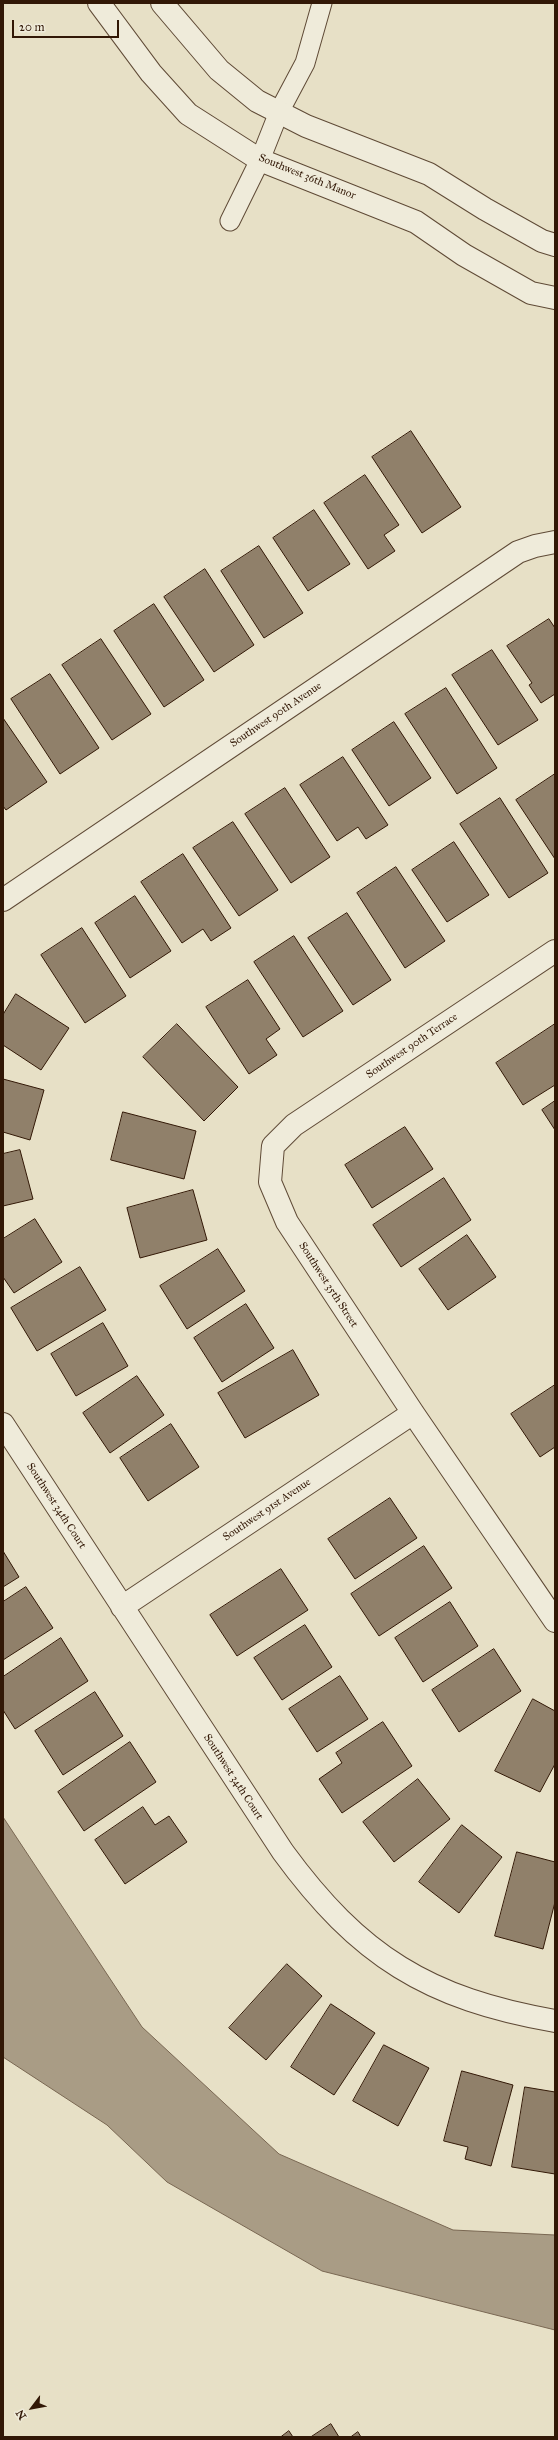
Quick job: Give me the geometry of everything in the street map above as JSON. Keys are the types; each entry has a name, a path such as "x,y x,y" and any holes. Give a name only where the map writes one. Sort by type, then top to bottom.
{"street":[{"name":"Southwest 36th Manor","path":"99,3 151,73 188,114 260,160 416,222 464,255 531,293 555,298"},
{"path":"162,3 218,70 257,101 278,112 383,158 429,174 484,209 542,241 555,245"},
{"name":"Southwest 90th Avenue","path":"3,900 518,552 535,546 555,542"},
{"name":"Southwest 90th Terrace","path":"273,1146 294,1125 555,951"},
{"name":"Southwest 35th Street","path":"273,1146 270,1182 287,1222 413,1414 555,1621"},
{"name":"Southwest 91st Avenue","path":"122,1608 413,1414"},
{"name":"Southwest 34th Court","path":"3,1424 283,1852 308,1886 357,1937 380,1956 407,1973 447,1991 498,2010 555,2021"}],"lane":[{"path":"230,221 260,160 278,112 305,63 322,3"}],"shaded area":[{"path":"3,1817 142,2027 279,2154 453,2230 555,2235 555,2330 322,2271 167,2182 107,2125 3,2057"}],"building":[{"path":"411,431 461,507 422,533 372,457"},
{"path":"365,475 399,525 384,535 395,551 368,569 324,503"},
{"path":"314,510 350,564 308,591 273,538"},
{"path":"259,546 303,613 264,638 221,571"},
{"path":"205,569 254,645 214,672 164,597"},
{"path":"154,604 204,680 164,707 114,631"},
{"path":"549,619 555,628 555,694 541,703 529,685 532,683 507,646"},
{"path":"101,639 151,714 112,740 62,665"},
{"path":"492,650 538,720 498,745 452,675"},
{"path":"50,674 99,748 60,774 11,699"},
{"path":"446,688 497,768 457,794 405,714"},
{"path":"3,718 47,782 6,810 3,806"},
{"path":"394,722 431,778 389,806 352,750"},
{"path":"343,757 388,825 366,839 358,827 337,841 300,785"},
{"path":"555,774 555,859 516,800"},
{"path":"285,788 330,857 291,883 245,814"},
{"path":"500,798 548,873 509,898 460,824"},
{"path":"233,822 278,890 239,916 193,848"},
{"path":"454,842 489,895 447,922 412,870"},
{"path":"183,854 231,928 211,941 203,929 182,943 141,882"},
{"path":"396,867 445,941 405,968 357,893"},
{"path":"135,896 171,951 130,978 95,923"},
{"path":"347,913 391,980 353,1005 308,938"},
{"path":"82,928 126,996 85,1023 41,955"},
{"path":"294,936 343,1011 303,1037 254,962"},
{"path":"248,980 280,1029 266,1039 277,1055 249,1074 206,1007"},
{"path":"16,994 69,1028 41,1070 3,1045 3,1015"},
{"path":"177,1024 238,1087 204,1121 143,1057"},
{"path":"555,1024 555,1085 523,1105 496,1063"},
{"path":"3,1079 44,1090 30,1140 3,1132"},
{"path":"555,1101 555,1130 542,1110"},
{"path":"123,1112 196,1131 184,1179 111,1160"},
{"path":"405,1127 433,1169 372,1208 345,1165"},
{"path":"20,1150 33,1199 3,1206 3,1154"},
{"path":"444,1178 471,1220 401,1267 373,1225"},
{"path":"193,1190 207,1240 140,1258 127,1208"},
{"path":"35,1219 62,1262 14,1293 3,1277 3,1239"},
{"path":"467,1235 496,1277 448,1310 419,1269"},
{"path":"218,1249 245,1291 187,1329 160,1286"},
{"path":"80,1267 106,1310 37,1351 11,1308"},
{"path":"246,1304 274,1348 222,1382 194,1338"},
{"path":"103,1323 128,1366 76,1396 51,1354"},
{"path":"293,1350 319,1395 245,1438 218,1393"},
{"path":"137,1376 164,1415 110,1453 83,1413"},
{"path":"555,1385 555,1447 540,1457 511,1414"},
{"path":"171,1424 199,1467 148,1501 120,1458"},
{"path":"390,1498 417,1538 355,1579 328,1539"},
{"path":"424,1546 452,1588 379,1636 351,1594"},
{"path":"3,1551 19,1577 3,1587"},
{"path":"281,1569 308,1610 237,1656 210,1615"},
{"path":"26,1587 53,1628 3,1660 3,1602"},
{"path":"450,1602 478,1646 423,1682 395,1638"},
{"path":"305,1625 332,1667 282,1700 254,1658"},
{"path":"61,1638 88,1681 15,1729 3,1710 3,1677"},
{"path":"494,1649 521,1691 459,1732 432,1690"},
{"path":"340,1676 368,1719 317,1752 289,1709"},
{"path":"95,1692 123,1736 63,1775 35,1731"},
{"path":"533,1699 555,1711 555,1764 540,1792 495,1771"},
{"path":"383,1722 412,1766 342,1813 319,1779 342,1763 336,1753"},
{"path":"130,1742 156,1782 84,1831 58,1792"},
{"path":"418,1779 450,1819 394,1862 363,1822"},
{"path":"143,1807 155,1825 169,1816 187,1842 125,1884 95,1840"},
{"path":"462,1825 502,1857 459,1913 419,1882"},
{"path":"517,1852 555,1862 555,1902 543,1949 495,1936"},
{"path":"287,1964 322,1996 266,2060 229,2028"},
{"path":"331,2004 375,2033 334,2095 291,2067"},
{"path":"384,2045 429,2068 398,2126 353,2101"},
{"path":"462,2071 513,2085 491,2166 465,2159 468,2147 444,2141"},
{"path":"525,2087 555,2092 555,2174 512,2167"},
{"path":"331,2424 339,2437 311,2437"},
{"path":"289,2431 293,2437 281,2437"},
{"path":"358,2432 361,2437 351,2437"}]}
